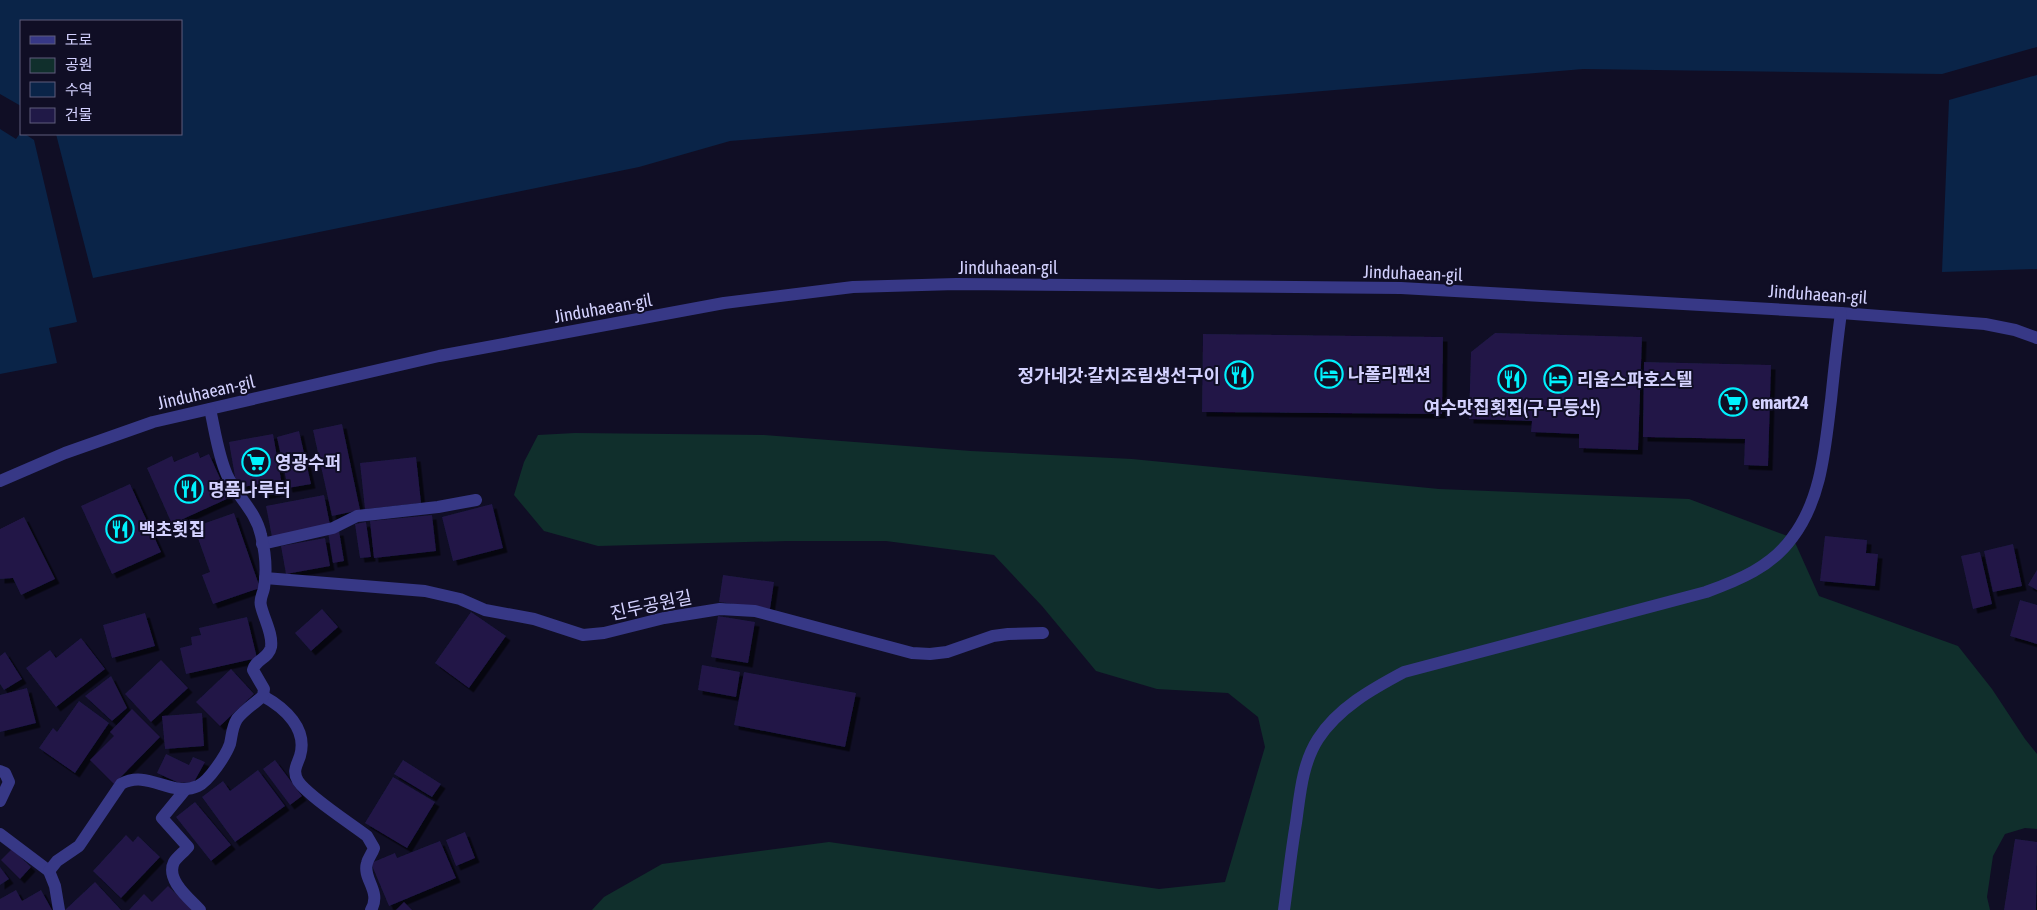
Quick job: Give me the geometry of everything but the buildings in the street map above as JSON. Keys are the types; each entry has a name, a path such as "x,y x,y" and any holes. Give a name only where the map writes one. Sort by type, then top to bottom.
{"street":[{"name":"Jinduhaean-gil","path":"0,482 65,452 153,422 439,356 724,303 854,287 956,284 1401,288 1841,313 1985,324 2014,330 2037,338"},
{"path":"1284,910 1300,795 1308,758 1318,738 1349,705 1373,688 1404,672 1706,592 1740,580 1768,562 1782,550 1797,530 1816,490 1826,441 1841,313"},
{"path":"49,871 57,861 79,846 121,784 128,780 139,778 185,790 199,786 207,779 228,751 233,726 238,717 263,696 264,689 253,670 254,665 269,653 271,644 260,600 265,578 258,522 228,477 210,409"},
{"path":"262,544 333,528 357,516 438,507 476,500"},
{"name":"진두공원길","path":"265,578 425,591 460,599 485,610 534,619 583,635 604,633 664,618 720,610 755,611 912,653 930,654 947,652 1001,635 1043,634"},
{"path":"263,696 275,702 300,732 302,741 300,755 295,767 298,780 310,793 367,836 372,842 374,848 366,864 374,894 374,904 371,910"},
{"path":"0,771 5,773 9,782 0,801"},
{"path":"185,790 162,818 188,847 174,862 172,869 179,888 200,910"},
{"path":"0,834 49,871 55,886 59,910"}],"green space":[{"path":"575,433 764,435 971,451 1132,459 1439,489 1689,499 1793,538 1819,596 1958,646 1992,689 2037,754 2037,829 2025,828 2005,834 1993,856 1987,897 1990,910 592,910 604,897 662,864 829,842 1159,889 1225,882 1265,747 1258,717 1228,693 1157,689 1096,671 1042,606 994,555 886,541 787,541 598,546 544,531 514,495 524,462 538,435"}],"water":[{"path":"0,0 2037,0 2037,47 1942,74 1583,69 730,141 639,167 93,278 56,135 182,135 182,20 20,20 20,105 0,94"},
{"path":"2037,75 2037,269 1942,272 1949,100"},
{"path":"0,129 16,139 20,133 34,140 77,322 49,328 57,363 0,374"}],"place":[{"name":"나폴리펜션","path":"1329,374"},
{"name":"정가네갓·갈치조림생선구이","path":"1239,375"},
{"name":"여수맛집횟집(구 무등산)","path":"1512,379"},
{"name":"리움스파호스텔","path":"1558,379"},
{"name":"emart24","path":"1733,402"},
{"name":"영광수퍼","path":"256,462"},
{"name":"명품나루터","path":"189,489"},
{"name":"백초횟집","path":"120,529"}]}
